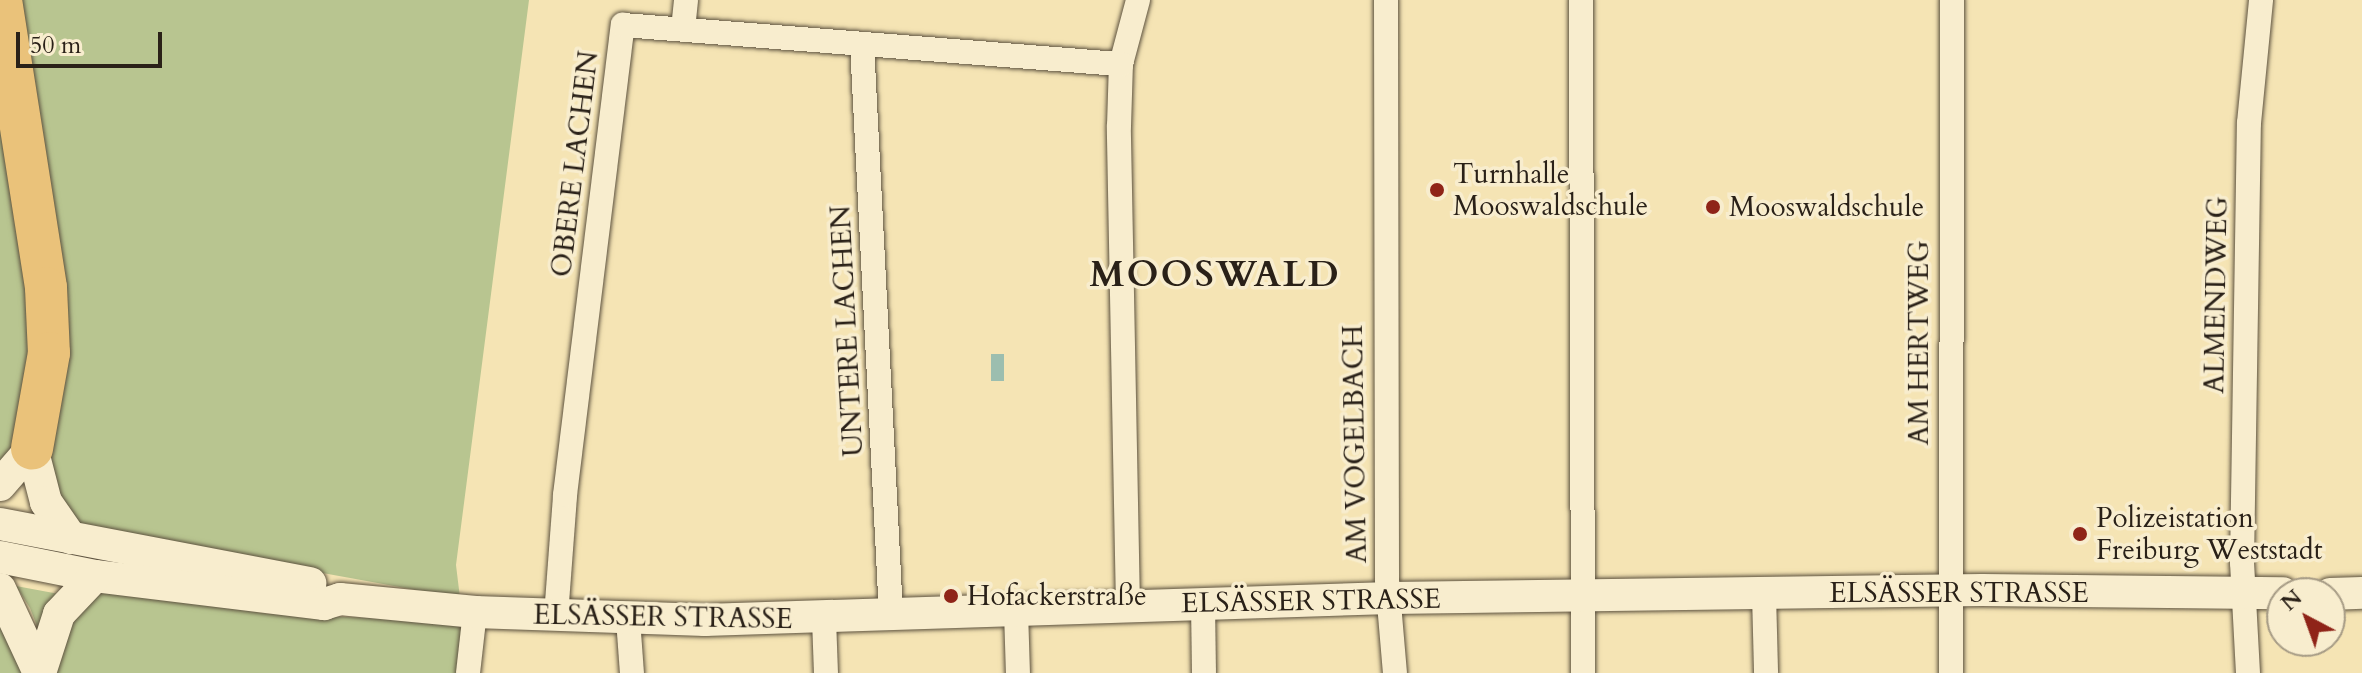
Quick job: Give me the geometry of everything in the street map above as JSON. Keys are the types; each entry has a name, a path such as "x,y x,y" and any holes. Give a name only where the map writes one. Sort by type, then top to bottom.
{"highway":[{"path":"1,0 46,288 49,353 32,448"}],"main road":[{"path":"0,485 32,448"},
{"path":"32,448 46,502 71,538"},
{"name":"ELSÄSSER STRASSE","path":"0,524 296,580 326,587 340,599"},
{"name":"ELSÄSSER STRASSE","path":"1,556 95,576 324,604 340,599 475,612 628,619 824,619 1391,598 1950,591 2266,593"},
{"path":"40,673 59,614 95,576"},
{"path":"0,589 40,673"}],"street":[{"path":"683,29 686,0"},
{"path":"1128,607 1121,64 1138,0"},
{"name":"AM VOGELBACH","path":"1386,0 1383,153 1395,673"},
{"path":"1581,0 1583,673"},
{"name":"AM HERTWEG","path":"1951,673 1952,0"},
{"name":"ALMENDWEG","path":"2248,673 2244,592 2249,123 2261,0"},
{"name":"OBERE LACHEN","path":"556,616 565,495 623,25 1121,64"},
{"name":"UNTERE LACHEN","path":"862,44 891,615"},
{"path":"1764,594 1766,673"},
{"path":"1203,603 1204,673"},
{"path":"1016,611 1018,673"},
{"path":"468,673 475,612"},
{"path":"628,619 632,673"},
{"path":"824,619 826,673"}],"green space":[{"path":"12,0 529,0 456,565 460,598 109,534 79,524 54,494"},
{"path":"0,40 32,257 34,405 0,470"},
{"path":"16,586 59,594 39,631 30,608"},
{"path":"102,588 269,614 448,621 462,625 460,673 51,673 65,616"},
{"path":"0,604 26,673 0,673"}],"shaded area":[{"path":"991,354 1004,354 1004,381 991,381"}],"place":[{"name":"Turnhalle Mooswaldschule","path":"1437,190"},
{"name":"Mooswaldschule","path":"1713,207"},
{"name":"Polizeistation Freiburg Weststadt","path":"2080,534"},
{"name":"Hofackerstraße","path":"951,596"}],"district":[{"name":"MOOSWALD","path":"1215,275"}]}
